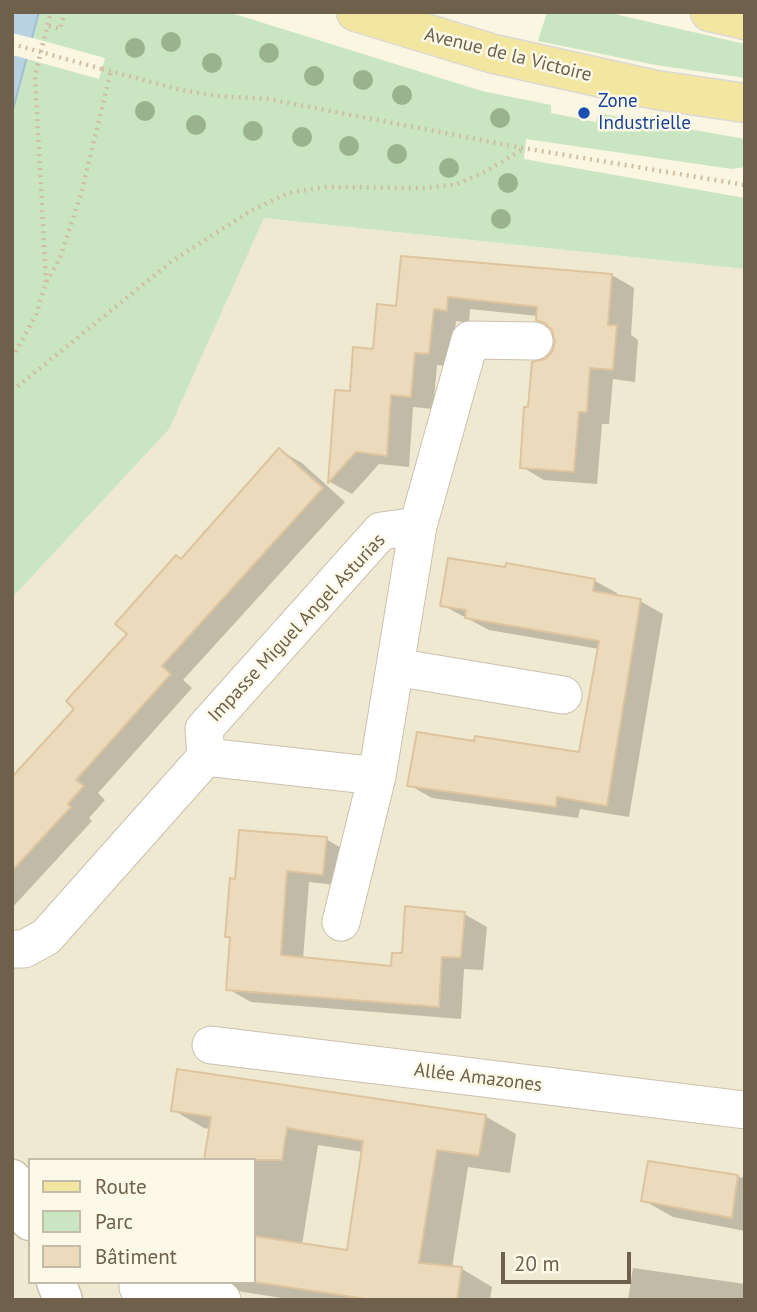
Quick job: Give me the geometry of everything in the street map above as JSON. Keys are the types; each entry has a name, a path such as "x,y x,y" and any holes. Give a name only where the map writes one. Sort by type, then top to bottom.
{"main road":[{"path":"710,12 745,20"},
{"name":"Avenue de la Victoire","path":"367,14 494,54 656,90 745,103"}],"street":[{"name":"Impasse Miguel Angel Asturias","path":"341,922 377,776 418,526 470,340 534,341"},
{"name":"Impasse Miguel Angel Asturias","path":"206,757 204,729 381,531 418,526"},
{"path":"395,667 563,695"},
{"path":"12,949 24,949 46,937 206,757 377,776"},
{"name":"Allée Amazones","path":"211,1045 745,1110"},
{"path":"12,1179 28,1216"},
{"path":"138,1287 222,1300"}],"path":[{"path":"46,283 35,75 51,12"},
{"path":"49,26 60,29 65,12"},
{"path":"12,44 193,92 268,99 523,148 745,185"},
{"path":"12,358 36,315 46,283 60,258 82,194 111,71"},
{"path":"12,391 172,261 252,210 289,192 325,187 428,188 457,184 485,172 523,148"}],"shaded area":[{"path":"264,218 745,269 745,1300 12,1300 12,598 169,428"}],"green space":[{"path":"40,12 228,12 482,91 551,105 551,113 596,122 598,113 745,139 745,167 732,169 526,139 524,159 745,198 745,269 264,218 169,429 12,598 12,113 27,59 99,79 105,58 33,38"},
{"path":"547,12 606,12 745,44 745,78 656,65 538,41"}],"water":[{"path":"12,12 39,12 12,113"}],"pier":[{"path":"12,33 36,39 31,60 12,55"}],"building":[{"path":"401,256 612,274 608,325 617,325 613,370 590,368 587,412 579,412 574,472 520,468 524,407 528,407 532,362 545,359 552,352 555,342 552,330 545,323 536,320 537,307 448,297 447,311 434,309 429,354 415,353 411,397 391,395 387,456 356,452 328,483 335,390 350,391 353,347 373,349 377,304 396,306"},
{"path":"279,448 323,488 162,666 171,674 76,780 84,786 68,804 71,807 12,871 12,777 74,709 66,701 127,634 115,624 176,555 181,559"},
{"path":"448,558 505,567 506,563 595,579 593,591 641,599 607,806 557,797 556,807 407,786 417,732 474,741 475,736 579,752 599,641 465,618 466,610 440,606"},
{"path":"239,830 327,837 323,875 287,871 281,955 391,966 392,953 402,953 405,906 465,912 461,958 442,957 439,1007 226,990 230,937 225,937 230,878 235,879"},
{"path":"177,1069 486,1115 479,1156 437,1150 419,1263 462,1267 457,1300 372,1300 256,1282 256,1236 347,1250 363,1141 287,1128 282,1160 204,1158 211,1117 171,1111"},
{"path":"648,1161 738,1175 732,1218 641,1201"}],"place":[{"name":"Zone Industrielle","path":"584,113"}]}
